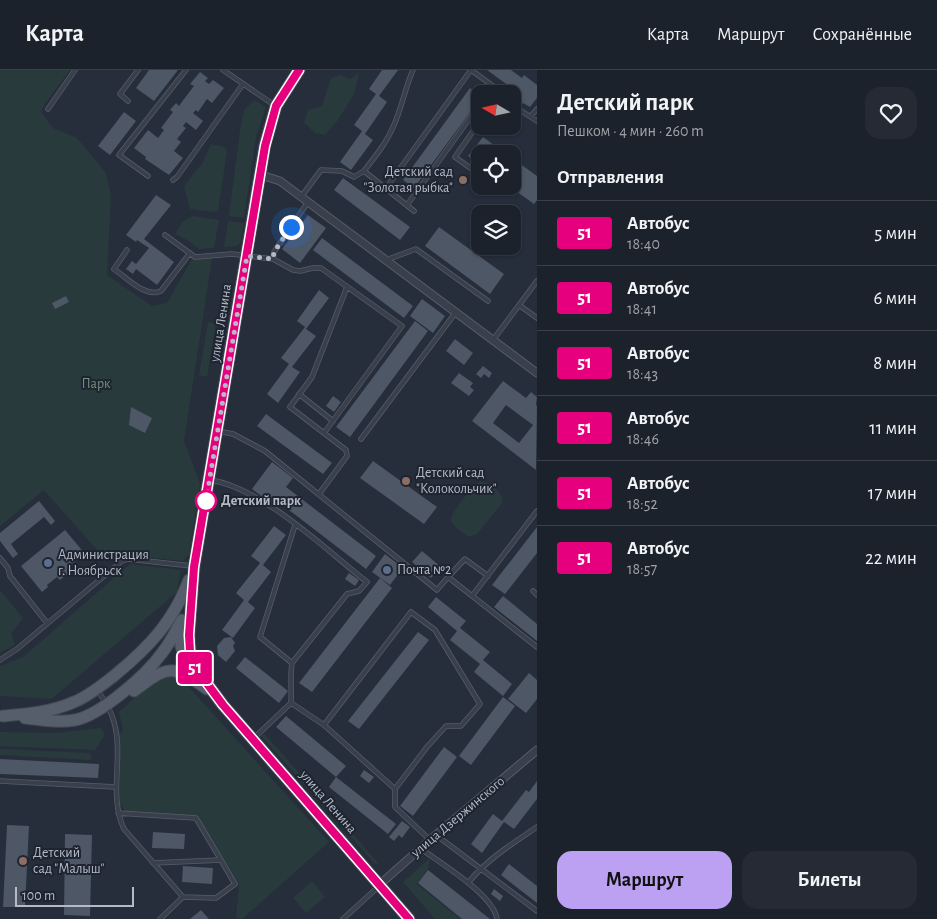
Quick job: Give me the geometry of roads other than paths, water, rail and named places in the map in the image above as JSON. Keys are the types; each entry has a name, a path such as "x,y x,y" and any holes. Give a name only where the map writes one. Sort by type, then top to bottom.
{"main road":[{"name":"улица Ленина","path":"223,705 194,666 189,642 191,588 268,131 276,106 299,70"},
{"path":"1,716 30,714 63,706 79,700 96,689 134,659 165,626 180,602 194,567"},
{"name":"улица Ленина","path":"191,588 182,620 180,640 183,656 190,670 254,738 409,919"},
{"path":"108,706 148,670 162,654 182,620"},
{"path":"134,659 146,655 162,654 183,656 194,666"},
{"path":"1,716 64,721 87,716 108,706 156,674 162,672 178,671 186,674 208,689"}],"street":[{"path":"261,175 280,181 537,373"},
{"name":"улица Дзержинского","path":"380,885 433,837 535,754"}],"lane":[{"path":"48,109 75,70"},
{"path":"128,100 120,94 138,70"},
{"path":"148,176 120,155 186,70"},
{"path":"223,70 276,106"},
{"path":"301,197 320,170 342,171 354,178 364,171 394,126 413,70"},
{"path":"386,188 471,70 492,85"},
{"path":"173,180 243,84"},
{"path":"531,116 537,108"},
{"path":"521,110 537,121"},
{"path":"407,206 471,117"},
{"path":"471,134 455,157 471,168"},
{"path":"364,171 414,211"},
{"path":"273,259 274,252 308,202"},
{"path":"165,235 196,257 232,254 273,259 293,270 321,268 402,326 324,433"},
{"path":"386,260 416,249 488,301"},
{"path":"127,250 114,270 148,293 161,291 190,253"},
{"path":"493,340 537,281"},
{"path":"319,494 347,456 346,450 290,407 312,377 347,287"},
{"path":"519,305 537,318"},
{"path":"361,439 456,312"},
{"path":"299,394 333,421"},
{"path":"218,431 233,434 257,449 319,494 438,590 465,559 488,576"},
{"path":"210,480 224,482 254,496 295,525 367,582 359,591 347,594 292,663 290,674 293,685 291,703 254,738"},
{"path":"239,488 242,484"},
{"path":"472,596 537,511"},
{"path":"292,663 260,636 295,525"},
{"path":"0,558 8,568 10,576 47,623"},
{"path":"0,660 17,649 122,561 194,567"},
{"path":"448,578 537,647"},
{"path":"324,725 411,612 435,630 480,704 462,726 446,726 426,747 395,789 395,808 537,912"},
{"path":"96,689 108,706 116,728 118,813 124,829 183,897"},
{"path":"291,703 324,725 395,789"},
{"path":"0,781 116,787"},
{"path":"118,813 196,818 235,884 216,898 183,897 160,919"},
{"path":"468,883 480,869 506,847 537,827"},
{"path":"420,848 483,894 496,912 497,919"},
{"path":"153,863 221,860"},
{"path":"342,919 380,885"}],"place":[{"name":"Детский сад \"Золотая рыбка\"","path":"463,180"},
{"name":"Детский сад \"Колокольчик\"","path":"406,481"},
{"name":"Детский парк","path":"206,501"},
{"name":"Администрация г. Ноябрьск","path":"48,563"},
{"name":"Почта №2","path":"387,570"},
{"name":"Детский сад \"Малыш\"","path":"23,861"}],"park label":[{"name":"Парк","path":"96,384"}]}
